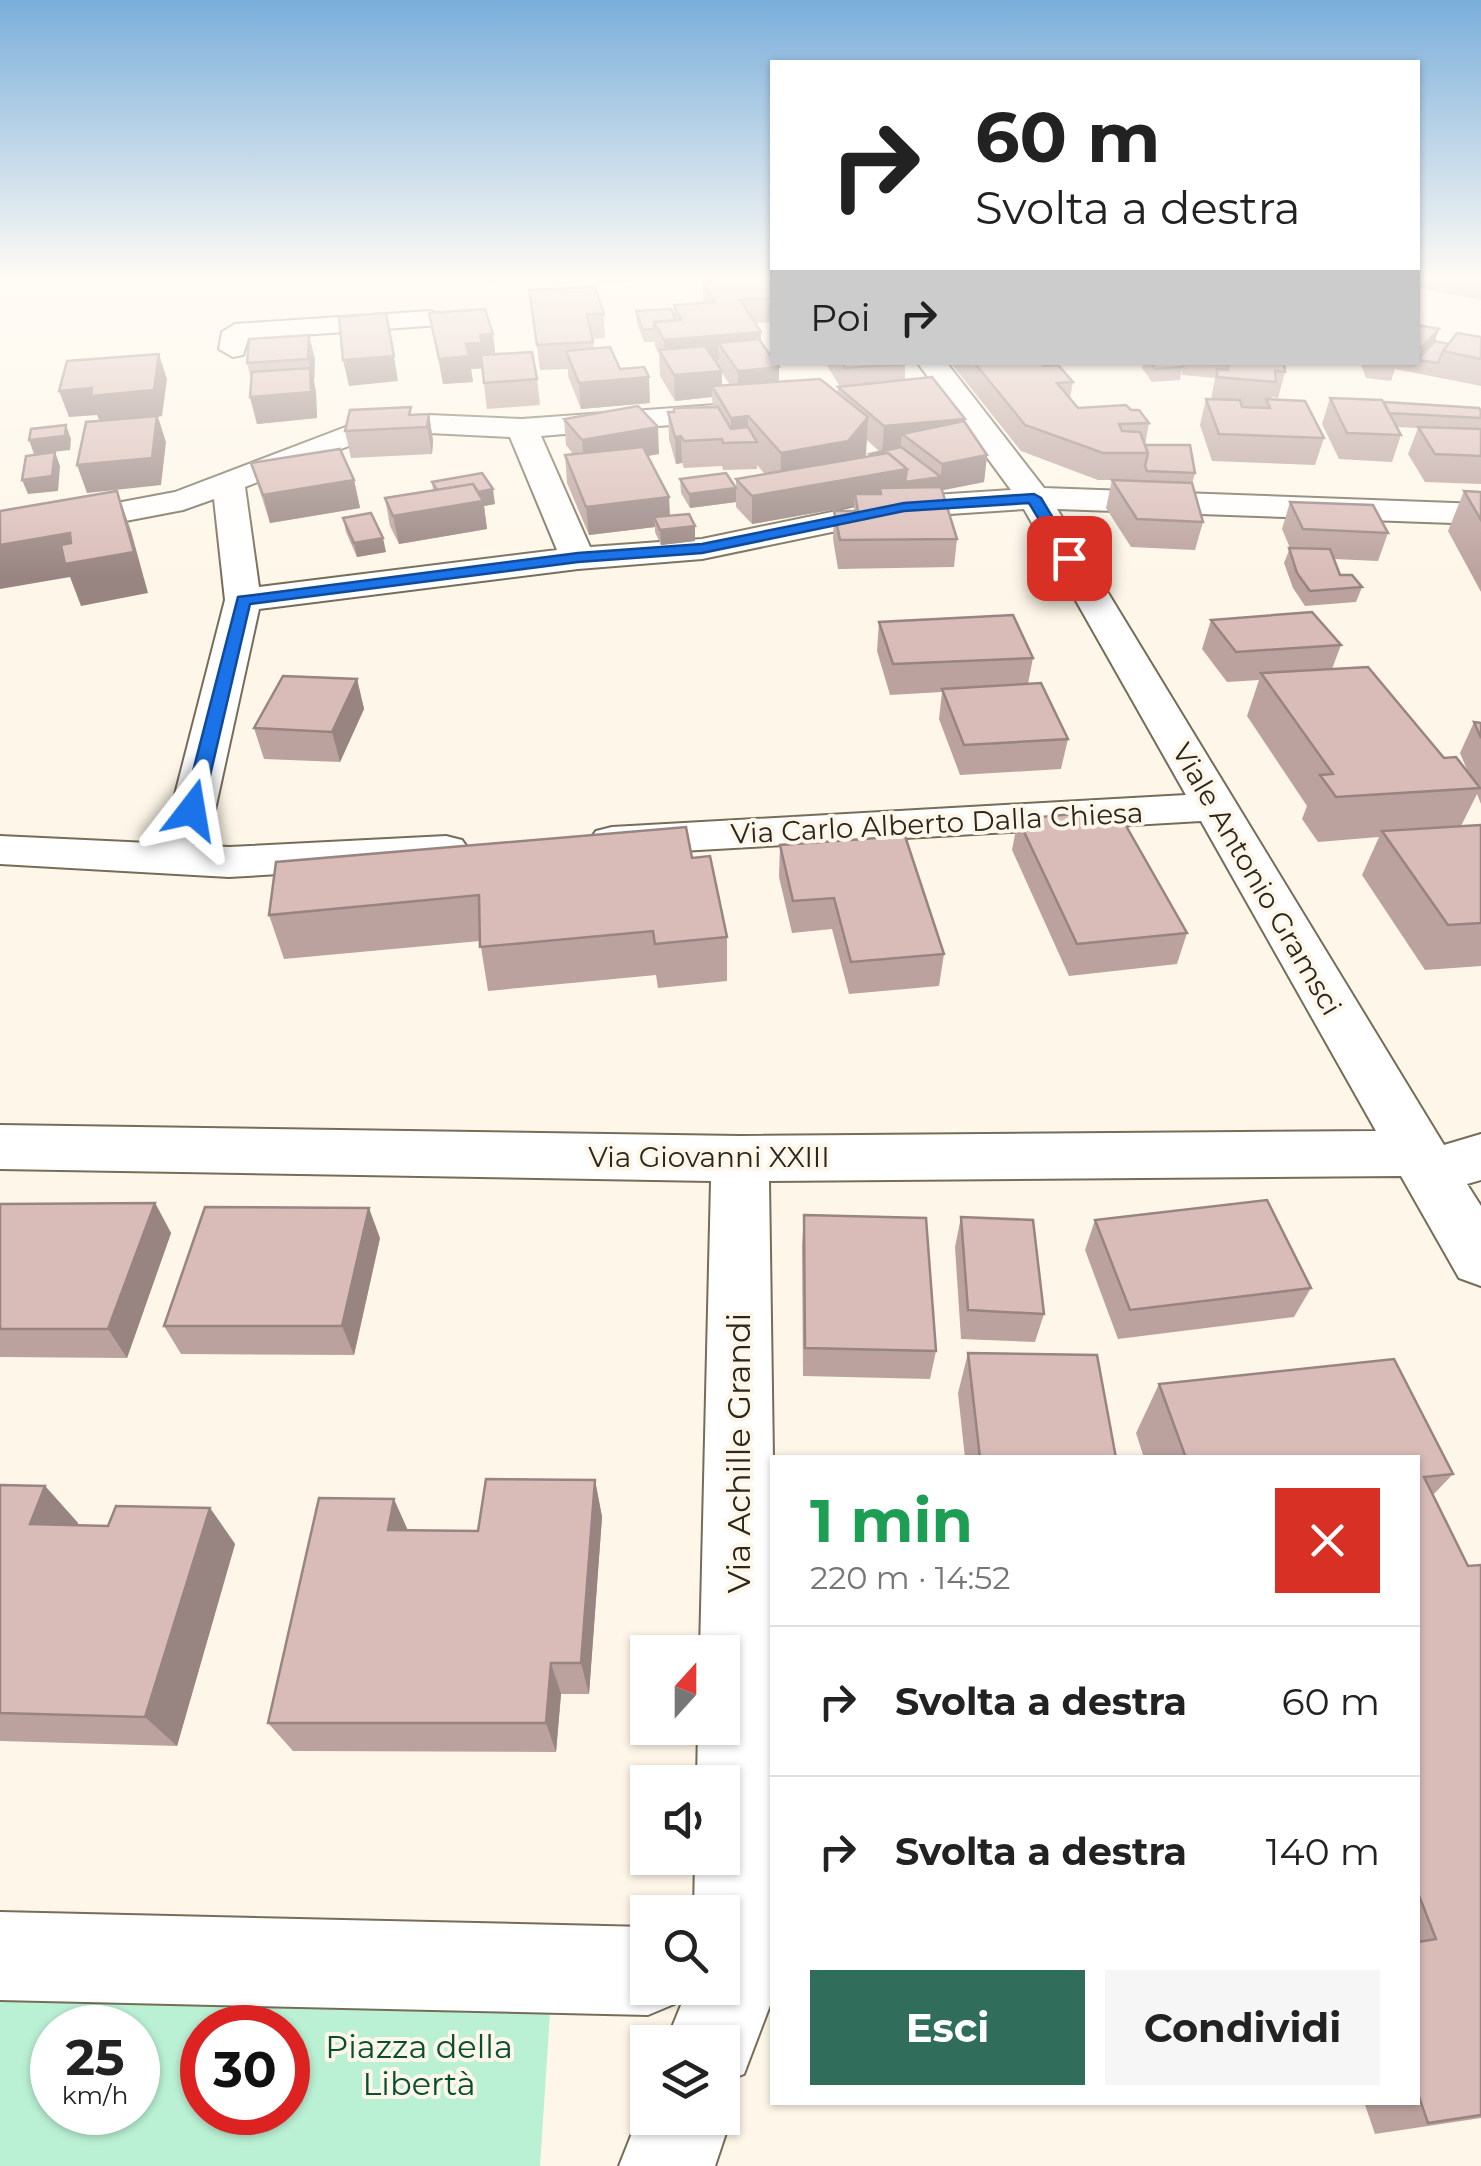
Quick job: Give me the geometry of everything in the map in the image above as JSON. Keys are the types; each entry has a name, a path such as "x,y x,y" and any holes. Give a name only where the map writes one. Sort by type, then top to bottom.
{"street":[{"name":"Viale Antonio Gramsci","path":"942,376 1034,498 1215,807 1443,1161 1481,1260"},
{"path":"916,398 955,394"},
{"path":"0,535 131,512 228,484 364,428 429,424 522,428 778,409"},
{"path":"522,428 578,558"},
{"path":"161,860 192,810 243,600 228,484"},
{"path":"243,600 578,558 702,549 904,507 1034,498 1481,514"},
{"name":"Via Carlo Alberto Dalla Chiesa","path":"564,843 1215,807"},
{"path":"0,850 229,862 485,848"},
{"name":"Via Giovanni XXIII","path":"0,1146 740,1159 1443,1161"},
{"name":"Via Achille Grandi","path":"726,1895 740,1159"},
{"path":"0,1956 630,1971"},
{"path":"667,2166 678,2135"}],"green space":[{"name":"Piazza della Libertà","path":"0,1956 553,1967 540,2166 0,2166"}],"building":[{"path":"63,376 156,376 154,390 91,396 92,388 59,391"},
{"path":"252,376 310,376 311,392 250,397"},
{"path":"483,376 537,379 484,383"},
{"path":"576,376 649,377 579,383"},
{"path":"985,376 1068,376 1073,382 1057,383 1078,408 1126,405 1139,410 1149,423 1119,424 1122,431 1140,432 1148,453 1103,453 1025,425"},
{"path":"1275,376 1276,382 1217,377"},
{"path":"932,377 965,419 884,426 838,387"},
{"path":"820,379 868,417 848,441 781,453 748,416 731,418 712,386"},
{"path":"1330,398 1382,400 1401,435 1347,433"},
{"path":"1206,399 1240,400 1242,407 1270,408 1266,399 1305,401 1324,438 1219,434"},
{"path":"1384,402 1479,408 1481,418 1389,413"},
{"path":"638,406 658,427 582,440 564,419"},
{"path":"411,407 409,415 429,414 427,427 345,431 350,410"},
{"path":"718,407 731,429 748,427 757,442 684,441 681,436 675,437 668,412 674,412 674,408"},
{"path":"157,416 152,458 77,465 86,422"},
{"path":"964,421 987,455 942,464 902,434"},
{"path":"66,425 65,436 29,440 31,429"},
{"path":"1418,427 1481,429 1481,456 1435,454"},
{"path":"1145,445 1190,445 1195,473 1147,471"},
{"path":"643,447 669,497 586,507 565,455"},
{"path":"901,447 941,477 905,482 907,469 888,453 870,454"},
{"path":"340,449 354,480 263,495 251,463"},
{"path":"55,452 52,476 22,480 26,456"},
{"path":"888,453 907,469 752,496 736,479"},
{"path":"482,473 493,489 478,492 473,484 437,490 432,482"},
{"path":"726,473 736,488 689,494 680,479"},
{"path":"1112,480 1192,483 1203,522 1137,519"},
{"path":"473,484 483,501 393,516 385,498"},
{"path":"941,487 957,539 840,540 834,511 858,511 855,494 881,494 880,488"},
{"path":"117,491 134,552 65,564 61,545 71,543 70,533 0,545 0,511"},
{"path":"1464,491 1481,492 1481,520"},
{"path":"1290,502 1373,505 1388,533 1303,529"},
{"path":"371,513 383,538 354,543 343,518"},
{"path":"689,514 695,526 660,530 654,517"},
{"path":"1289,548 1330,549 1340,575 1352,575 1362,587 1310,591 1297,573"},
{"path":"1312,612 1341,645 1236,652 1211,620"},
{"path":"1013,615 1033,658 893,664 879,622"},
{"path":"1368,667 1444,758 1456,757 1480,788 1336,797 1320,775 1333,774 1261,673"},
{"path":"283,676 357,679 332,732 254,728"},
{"path":"1041,683 1068,739 964,745 942,689"},
{"path":"1117,810 1187,933 1077,944 1018,819"},
{"path":"1481,825 1481,923 1448,925 1382,831"},
{"path":"686,827 692,858 710,856 727,937 655,944 653,931 480,947 479,895 269,915 276,862"},
{"path":"905,836 944,954 851,962 834,898 793,901 780,845"},
{"path":"1267,1200 1311,1288 1130,1310 1095,1220"},
{"path":"155,1203 108,1329 0,1329 0,1204"},
{"path":"205,1207 369,1208 342,1326 164,1326"},
{"path":"804,1215 926,1218 936,1351 805,1348"},
{"path":"961,1217 1033,1220 1044,1314 968,1310"},
{"path":"968,1353 1097,1355 1115,1455 980,1455"},
{"path":"1394,1359 1453,1474 1424,1477 1468,1566 1481,1565 1481,2115 1428,2123 1420,2100 1420,1942 1436,1939 1420,1898 1420,1455 1185,1455 1159,1384"},
{"path":"486,1479 595,1480 581,1663 551,1663 546,1723 268,1723 319,1498 394,1499 388,1530 478,1531"},
{"path":"0,1485 45,1486 30,1524 108,1526 116,1506 210,1508 145,1717 0,1713"}],"route":[{"path":"192,810 243,600 578,558 702,549 904,507 1034,498 1069,558"}]}
